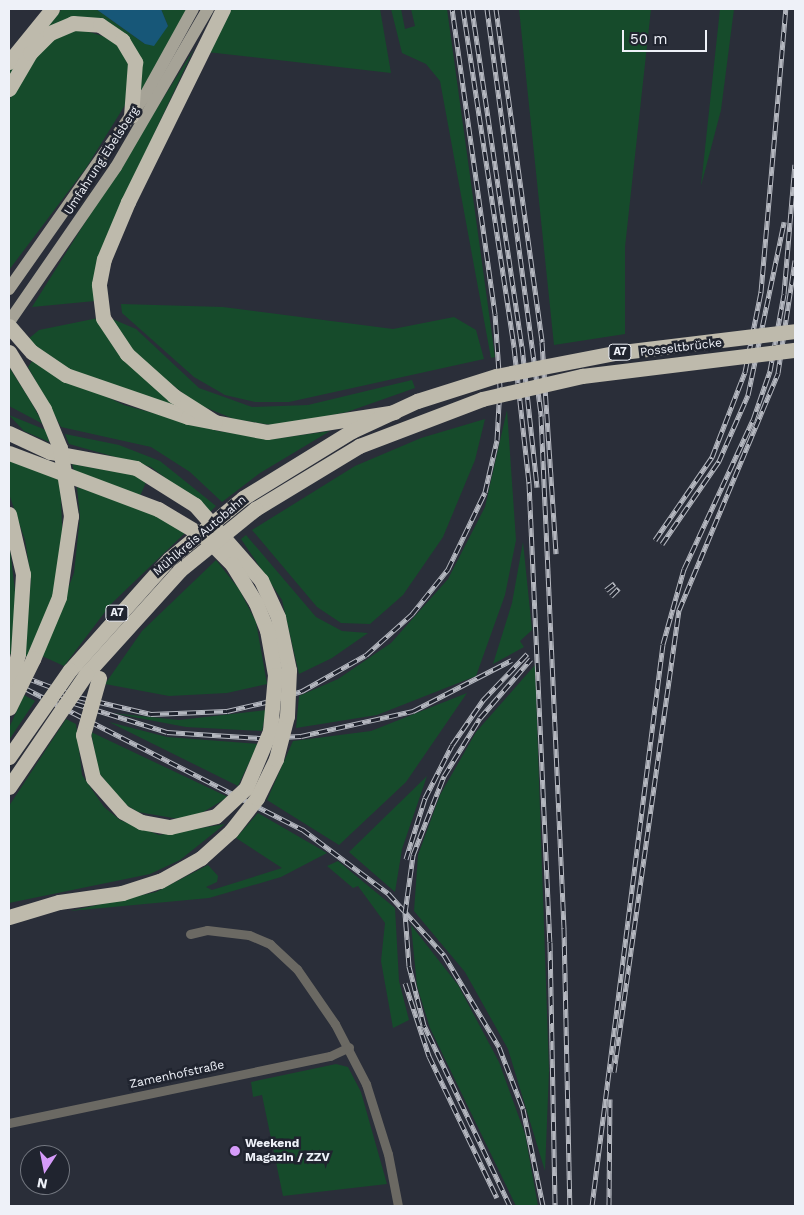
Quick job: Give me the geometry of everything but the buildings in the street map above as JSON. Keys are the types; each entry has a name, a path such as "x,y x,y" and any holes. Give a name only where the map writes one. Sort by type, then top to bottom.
{"highway":[{"path":"9,62 52,9"},
{"path":"215,422 140,367 103,318 100,298 104,259 223,9"},
{"path":"9,88 30,52 50,33 73,23 100,25 122,40 134,62 131,116"},
{"path":"9,326 32,352 66,375 108,393 215,422 267,432 297,430 394,412"},
{"name":"Posseltbrücke","path":"482,380 614,353 795,332"},
{"name":"Posseltbrücke","path":"482,399 582,376 795,350"},
{"path":"9,352 44,409 61,455 71,516 59,598 34,660 9,708"},
{"name":"Mühlkreis Autobahn","path":"9,757 70,670 179,568 243,498 336,440 394,412 482,380"},
{"name":"Mühlkreis Autobahn","path":"179,568 255,509 359,446 482,399"},
{"path":"9,433 50,452 136,468 195,505 261,580 278,617 287,716 271,773 242,819 216,845 186,867 146,886 9,917"},
{"path":"9,453 158,510 205,537 232,564 256,603 282,672 270,731 246,788 216,816 170,827 140,822 123,812 93,778 84,735 93,676"},
{"path":"9,514 23,574 18,654 9,690"},
{"path":"9,787 93,676 122,644 179,568"}],"main road":[{"name":"Umfahrung Ebelsberg","path":"9,289 131,116 193,9"},
{"name":"Umfahrung Ebelsberg","path":"9,322 116,168 208,9"}],"street":[{"path":"190,934 228,931 270,944 297,969 348,1047 377,1115 398,1206"},
{"name":"Zamenhofstraße","path":"9,1123 330,1056 348,1047"}],"green space":[{"path":"62,9 96,9 145,44 168,26 161,9 187,9 139,97 142,73 134,48 74,18 9,78 9,68"},
{"path":"229,9 380,9 391,73 207,52"},
{"path":"391,9 401,9 405,29 415,26 411,9 447,9 495,357 491,358 440,81 426,64 402,53"},
{"path":"519,9 651,9 625,247 625,334 554,345"},
{"path":"720,9 734,9 721,110 701,186"},
{"path":"80,29 115,40 130,64 125,105 86,168 9,270 9,100 46,43 63,32"},
{"path":"194,49 154,134 95,301 32,307"},
{"path":"121,304 223,307 393,329 454,317 476,330 484,359 289,402 255,402 225,395 194,377 122,313"},
{"path":"98,318 116,351 178,407 77,374 27,340 39,330"},
{"path":"110,318 136,329 199,388 252,407 308,405 412,380 415,388 347,412 277,426 234,419 197,404 140,360"},
{"path":"32,361 124,405 218,431 273,439 330,431 260,473 222,502 190,472 151,447 61,427 28,367"},
{"path":"9,367 30,400 43,424 9,406"},
{"path":"507,410 516,540 505,595 476,676 377,715 296,728 299,696 338,679 391,643 448,579 485,507"},
{"path":"9,415 46,430 49,442 24,431"},
{"path":"485,419 475,460 443,537 403,595 370,624 341,623 317,607 252,530 355,466 421,438"},
{"path":"65,434 119,445 160,461 216,506 210,512 151,467 69,444"},
{"path":"9,459 60,480 63,546 53,596 28,657 24,656 31,578 25,540 9,494"},
{"path":"72,464 134,475 147,480 140,496 74,471"},
{"path":"77,487 151,512 186,532 111,604 64,666 42,656 74,573 80,517"},
{"path":"246,535 316,617 342,631 368,633 332,658 299,674 282,600 241,539"},
{"path":"9,541 16,600 11,654 9,653"},
{"path":"523,542 532,630 520,641 524,647 493,664 512,603"},
{"path":"216,560 239,589 256,622 267,684 227,693 169,696 105,684 142,631"},
{"path":"535,665 549,1071 545,1171 508,1049 465,972 414,911 418,855 440,795 476,732"},
{"path":"467,693 406,782 339,845 267,800 293,741 371,731"},
{"path":"24,695 35,701 9,740 9,728"},
{"path":"266,710 262,731 186,727 112,713 179,720"},
{"path":"66,719 76,724 82,775 104,807 120,820 159,835 225,824 180,860 150,874 9,903 9,806"},
{"path":"109,722 167,737 258,744 238,786"},
{"path":"91,732 228,797 200,814 179,819 138,812 123,803 99,773"},
{"path":"427,776 402,849 395,892 349,852"},
{"path":"258,813 327,853 281,877 209,898 70,911 156,892 208,865 218,876 217,882 206,887 212,890 282,868 236,838"},
{"path":"338,861 395,908 399,981 409,1020 393,1028 381,961 385,923 358,886 353,888 327,866"},
{"path":"411,925 458,985 499,1062 525,1134 538,1206 516,1206 430,1028 417,986"},
{"path":"336,1064 348,1067 361,1092 387,1184 283,1196 262,1095 253,1097 251,1082"}],"water":[{"path":"96,9 161,9 168,26 154,46 145,44"}],"railway":[{"path":"9,671 78,697 151,714 227,711 266,702 302,691 366,655 412,614 448,569 485,492 497,440 500,387 495,314 452,9"},
{"path":"463,9 514,347 529,483 550,942 555,1206"},
{"path":"472,9 522,346 537,487"},
{"path":"487,9 541,416 564,928 570,1206"},
{"path":"496,9 542,342 556,554"},
{"path":"655,540 712,457 745,372 761,292 786,9"},
{"path":"592,1206 663,644 684,569 753,420 770,371 784,294 795,164"},
{"path":"662,544 719,461 748,395 784,222"},
{"path":"614,1072 679,610 778,373 795,260"},
{"path":"606,590 615,583"},
{"path":"611,596 619,588"},
{"path":"406,859 425,798 452,745 483,700 527,654"},
{"path":"510,1206 424,1025 409,966 405,913 413,855 444,776 480,718 531,659"},
{"path":"58,698 167,732 259,738 301,736 413,711 512,660"},
{"path":"9,680 302,829 388,893 444,955 499,1047 523,1109 543,1206"},
{"path":"405,983 429,1056 497,1198"},
{"path":"609,1206 610,1099"}],"place":[{"name":"Weekend Magazin / ZZV","path":"235,1151"}]}
